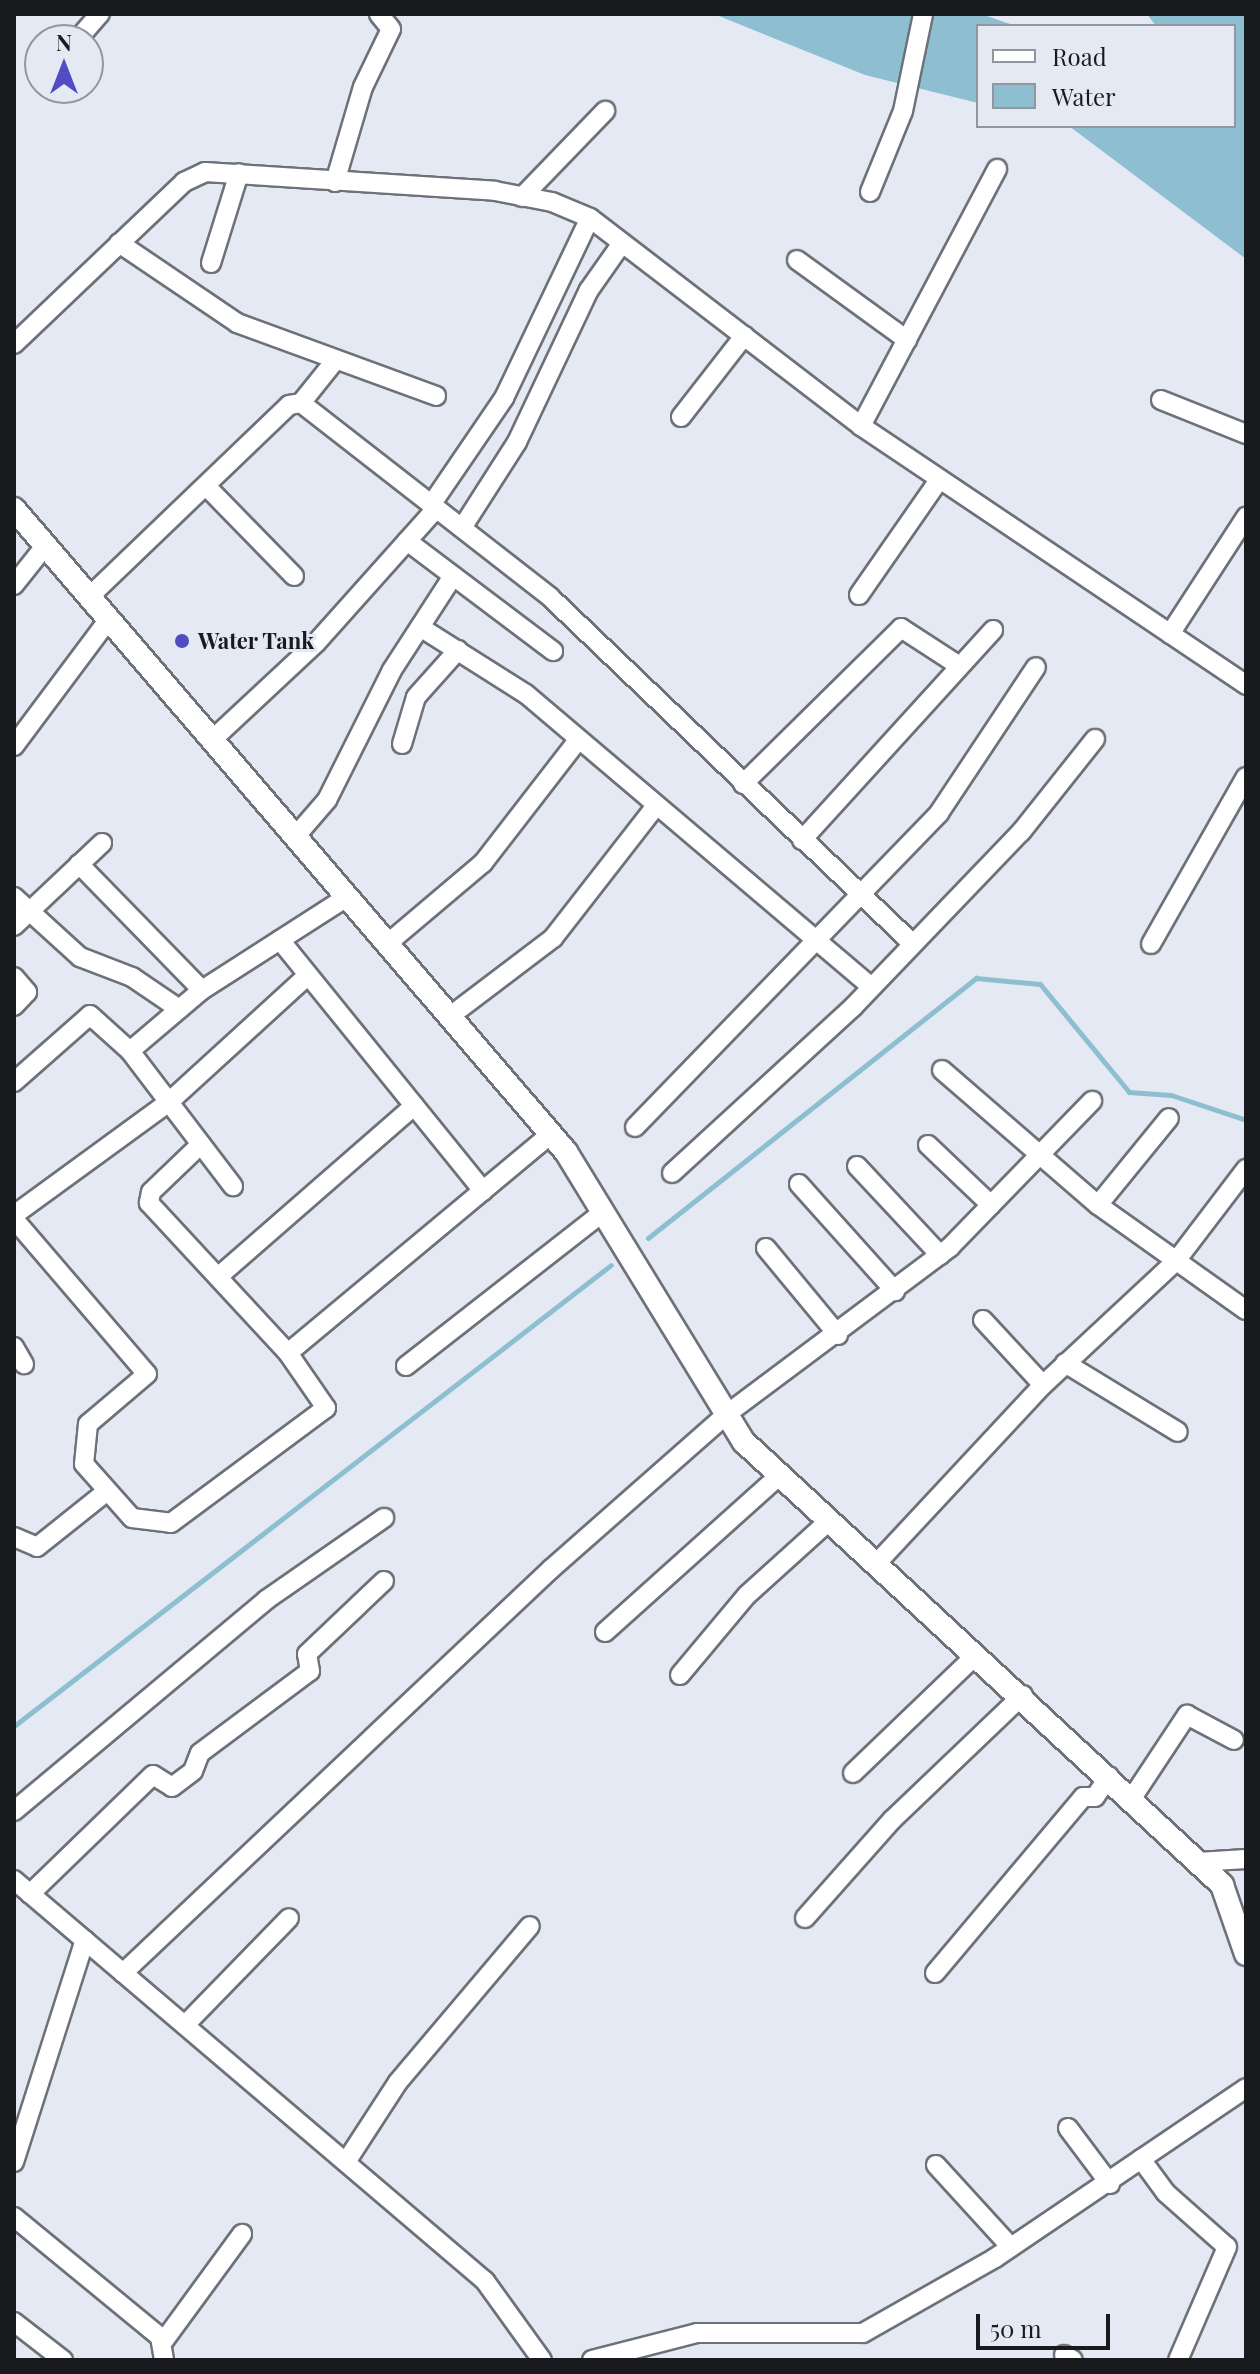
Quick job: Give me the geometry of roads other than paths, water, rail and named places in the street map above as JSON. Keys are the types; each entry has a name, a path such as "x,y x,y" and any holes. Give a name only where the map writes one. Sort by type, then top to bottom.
{"street":[{"path":"335,182 363,87 391,29 379,14"},
{"path":"870,192 906,99 923,14"},
{"path":"522,197 605,111"},
{"path":"861,426 997,169"},
{"path":"14,344 184,182 205,172 522,197 590,218 861,426 1246,685"},
{"path":"211,263 239,173"},
{"path":"212,740 316,643 434,507 504,398 590,218"},
{"path":"119,243 237,323 334,362 436,396"},
{"path":"462,528 517,442 589,290 622,243"},
{"path":"797,260 907,340"},
{"path":"681,417 744,336"},
{"path":"89,597 208,488 289,405 301,403 334,362"},
{"path":"1161,400 1246,434"},
{"path":"301,403 550,597 913,944"},
{"path":"859,595 939,480"},
{"path":"208,488 294,576"},
{"path":"14,509 550,1135 603,1212 727,1414 780,1475 975,1656 1023,1695 1222,1885 1246,1954"},
{"path":"1170,634 1246,517"},
{"path":"407,541 553,651"},
{"path":"14,585 45,546"},
{"path":"295,837 334,788 420,627 453,576"},
{"path":"14,746 109,619"},
{"path":"420,627 526,694 655,807 823,938 872,987"},
{"path":"743,784 901,628 958,665"},
{"path":"802,840 887,753 958,665 993,630"},
{"path":"402,744 416,697 458,650"},
{"path":"635,1127 823,938 957,791 1036,667"},
{"path":"672,1173 872,987 1021,832 1095,739"},
{"path":"387,944 483,863 578,740"},
{"path":"1151,944 1246,777"},
{"path":"449,1017 553,938 655,807"},
{"path":"14,926 102,843"},
{"path":"79,864 202,990"},
{"path":"14,897 80,957 132,977 179,1009"},
{"path":"130,1051 202,990 347,897"},
{"path":"280,940 483,1191"},
{"path":"201,1144 151,1192 149,1203 288,1353 324,1412 171,1523 132,1518 84,1464 84,1433 147,1374 20,1240 14,1217 169,1102 308,975"},
{"path":"14,977 27,992 14,1006"},
{"path":"14,1082 90,1015 130,1051 233,1186"},
{"path":"942,1070 1098,1205 1246,1310"},
{"path":"123,1973 427,1681 727,1414 838,1335 940,1255 1092,1101"},
{"path":"219,1276 414,1106"},
{"path":"1098,1205 1169,1118"},
{"path":"288,1353 550,1135"},
{"path":"928,1145 991,1205"},
{"path":"857,1166 940,1255"},
{"path":"876,1564 1043,1385 1176,1261 1246,1169"},
{"path":"799,1184 895,1291"},
{"path":"406,1366 603,1212"},
{"path":"766,1248 838,1335"},
{"path":"983,1320 1043,1385"},
{"path":"14,1347 24,1364"},
{"path":"1065,1363 1178,1432"},
{"path":"605,1632 780,1475"},
{"path":"14,1537 37,1547 106,1492"},
{"path":"14,1811 266,1600 384,1518"},
{"path":"680,1675 747,1595 829,1521"},
{"path":"30,1894 153,1775 172,1787 193,1771 200,1753 310,1671 307,1654 384,1581"},
{"path":"853,1773 975,1656"},
{"path":"805,1918 1023,1695"},
{"path":"1132,1798 1187,1715 1234,1740"},
{"path":"935,1973 1083,1797 1095,1797 1109,1776"},
{"path":"1198,1862 1246,1859"},
{"path":"14,1880 485,2281 542,2360"},
{"path":"185,2025 289,1918"},
{"path":"346,2162 398,2082 530,1926"},
{"path":"14,2162 85,1940"},
{"path":"592,2360 627,2356 697,2333 863,2333 1011,2247 1110,2184 1141,2159 1246,2088"},
{"path":"1068,2128 1110,2184"},
{"path":"1141,2159 1166,2193 1227,2247 1178,2360"},
{"path":"936,2165 1011,2247"},
{"path":"14,2217 163,2351 242,2234"},
{"path":"14,2322 63,2360"}],"water":[{"path":"714,14 981,14 1010,24 976,24 976,103 865,75"},
{"path":"1147,14 1246,14 1246,259 1072,128 1236,128 1236,24 1154,24"}],"waterway":[{"path":"648,1238 976,978 1040,984 1129,1092 1171,1095 1246,1120"},
{"path":"14,1726 611,1265"}],"place":[{"name":"Water Tank","path":"182,641"}]}
